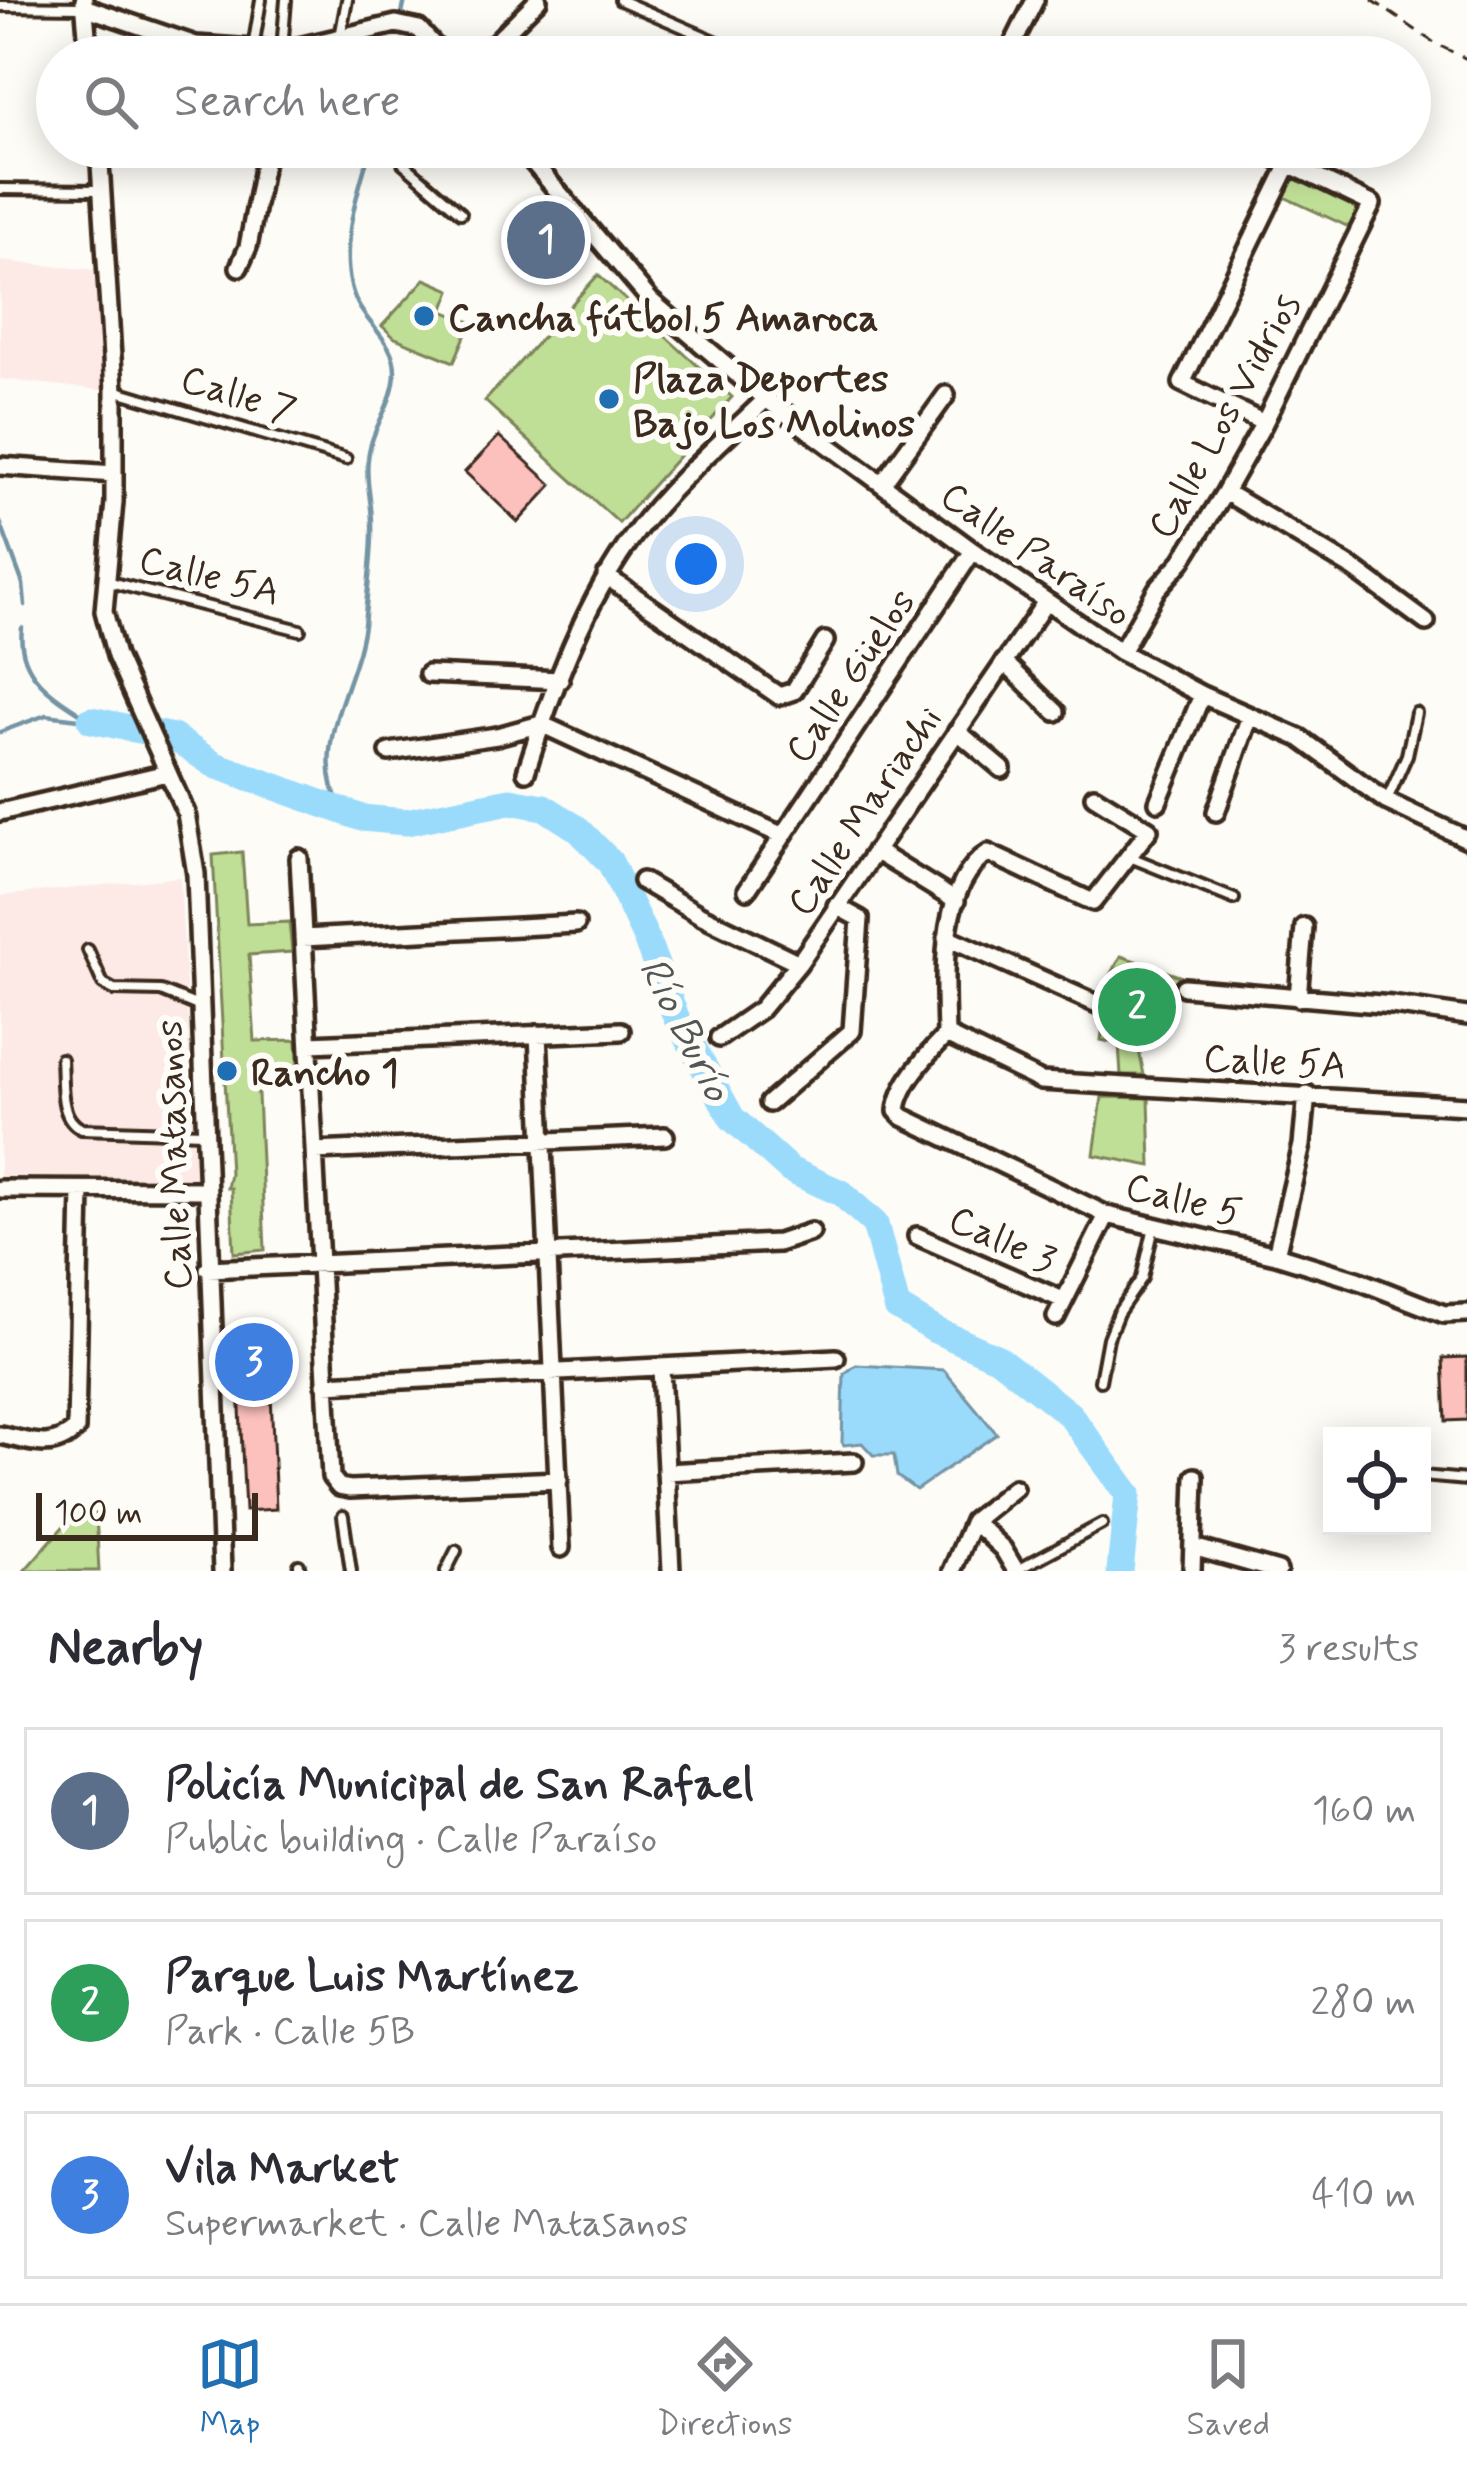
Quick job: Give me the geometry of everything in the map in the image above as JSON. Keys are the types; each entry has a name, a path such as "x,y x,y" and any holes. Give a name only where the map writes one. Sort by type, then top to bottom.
{"street":[{"path":"505,36 538,0"},
{"path":"1017,36 1035,0"},
{"path":"86,36 84,3 172,36"},
{"path":"348,36 396,24 419,29 425,36"},
{"path":"100,168 114,390 114,473 104,581"},
{"path":"239,267 248,247 263,168"},
{"name":"Calle Paraíso","path":"538,168 651,301 766,400 1045,603 1121,652 1202,695 1300,738 1386,801 1467,838"},
{"path":"1264,423 1182,382 1287,168"},
{"name":"Calle Los Vidrios","path":"1121,652 1157,589 1183,562 1264,423 1372,204 1297,168"},
{"path":"882,484 946,395"},
{"path":"526,772 606,576 667,495 766,400"},
{"path":"0,466 114,473"},
{"path":"1225,492 1354,569 1426,622"},
{"name":"Calle Güelos","path":"747,890 973,551"},
{"path":"606,576 779,696 794,692 825,641"},
{"name":"Calle Matasanos","path":"104,581 104,610 116,656 186,813 194,862 222,1571"},
{"name":"Calle Mariachi","path":"719,1038 760,1009 799,963 1045,603"},
{"path":"1004,662 1056,712"},
{"path":"428,674 560,680"},
{"path":"1158,802 1202,695"},
{"path":"1216,812 1250,716"},
{"path":"389,752 497,736 542,724 781,835"},
{"path":"957,731 1003,769"},
{"path":"1,813 166,773"},
{"path":"946,1035 947,938 956,901 975,862 988,854 1093,902 1149,830 1094,796"},
{"path":"875,851 956,901"},
{"path":"299,858 329,1470 340,1487 559,1480"},
{"path":"642,881 799,963"},
{"path":"769,1103 852,1031 860,919 836,906"},
{"path":"303,938 576,924"},
{"path":"1298,998 1304,927"},
{"path":"947,938 1097,1004"},
{"path":"1184,987 1467,1016"},
{"path":"310,1043 621,1030"},
{"path":"538,1034 561,1548"},
{"name":"Calle 5A","path":"946,1035 1041,1081 1467,1106"},
{"name":"Calle 5","path":"946,1035 897,1101 903,1117 1107,1215 1276,1256 1357,1280 1444,1314 1467,1313"},
{"path":"1276,1256 1302,1145 1307,1094"},
{"path":"315,1151 665,1136"},
{"path":"0,1189 206,1190"},
{"path":"0,1435 48,1446 76,1429 81,1191"},
{"path":"1056,1317 1107,1215"},
{"path":"208,1269 778,1243 811,1232"},
{"name":"Calle 3","path":"917,1236 1063,1300"},
{"path":"326,1384 836,1358"},
{"path":"661,1368 671,1571"},
{"path":"666,1472 854,1462"},
{"path":"1192,1571 1196,1477"},
{"path":"952,1571 973,1521 1014,1488"},
{"path":"973,1521 1003,1549 1016,1571"},
{"path":"1193,1547 1278,1571"}],"lane":[{"path":"255,36 261,0"},
{"path":"280,36 286,0"},
{"path":"341,36 347,0"},
{"path":"620,0 704,36"},
{"path":"0,6 84,3"},
{"path":"409,168 461,213"},
{"path":"0,189 101,190"},
{"name":"Calle 7","path":"114,390 346,459"},
{"name":"Calle 5A","path":"104,581 300,630"},
{"path":"1386,801 1407,755 1416,713"},
{"path":"1129,856 1234,899"},
{"path":"88,950 103,984 114,990 161,991 200,1006"},
{"path":"61,1059 66,1116 72,1125 204,1133"},
{"path":"1100,1382 1108,1338 1118,1313 1142,1278 1155,1226"},
{"path":"1431,1477 1467,1480"},
{"path":"344,1516 351,1571"},
{"path":"1016,1571 1102,1524"},
{"path":"446,1571 456,1551"}],"path":[{"path":"1372,0 1430,36"},
{"path":"1431,37 1467,59"},
{"path":"1097,1004 1160,1000 1184,987"}],"shaded area":[{"path":"0,261 107,271 109,391 0,379"},
{"path":"180,877 197,1180 0,1176 0,896"}],"green space":[{"path":"1302,179 1353,203 1357,211 1349,227 1282,196 1293,180"},
{"name":"Plaza Deportes Bajo Los Molinos","path":"598,275 732,397 619,523 485,401"},
{"name":"Cancha fútbol 5 Amaroca","path":"425,279 451,290 443,311 471,322 454,362 395,338 382,326"},
{"path":"242,852 247,924 289,922 292,952 249,955 255,1041 297,1040 298,1067 257,1072 265,1250 234,1253 213,855"},
{"path":"1121,956 1179,976 1167,1030 1135,1031 1144,1075 1121,1075 1119,1044 1101,1040 1100,996"},
{"path":"1102,1097 1149,1098 1151,1166 1094,1155"},
{"path":"77,1511 96,1514 99,1571 24,1571"}],"water":[{"path":"856,1365 944,1370 997,1434 916,1490 897,1476 894,1455 873,1455 862,1443 842,1442 844,1374"}],"building":[{"path":"499,436 552,485 518,522 465,472"},
{"path":"268,1326 276,1509 245,1511 236,1327"},
{"path":"1467,1357 1467,1420 1446,1421 1443,1358"}],"waterway":[{"path":"402,14 405,0"},
{"path":"342,810 329,761 365,615 372,546 368,459 395,371 387,345 360,308 348,270 350,228 365,168"},
{"path":"0,522 23,584 25,605"},
{"path":"22,628 25,659 32,672 52,693 91,720"},
{"path":"0,732 46,715 87,720"},
{"name":"Río Burío","path":"91,720 173,737 215,765 362,818 406,822 510,801 544,807 578,829 610,862 676,1017 732,1118 790,1170 841,1193 875,1224 897,1307 998,1358 1070,1415 1128,1494 1120,1571"}],"place":[{"name":"Policía Municipal de San Rafael","path":"546,240"},
{"name":"Cancha fútbol 5 Amaroca","path":"424,316"},
{"name":"Plaza Deportes Bajo Los Molinos","path":"609,399"},
{"name":"Parque Luis Martínez","path":"1137,1007"},
{"name":"Rancho 1","path":"227,1071"},
{"name":"Vila Market","path":"254,1362"}]}
